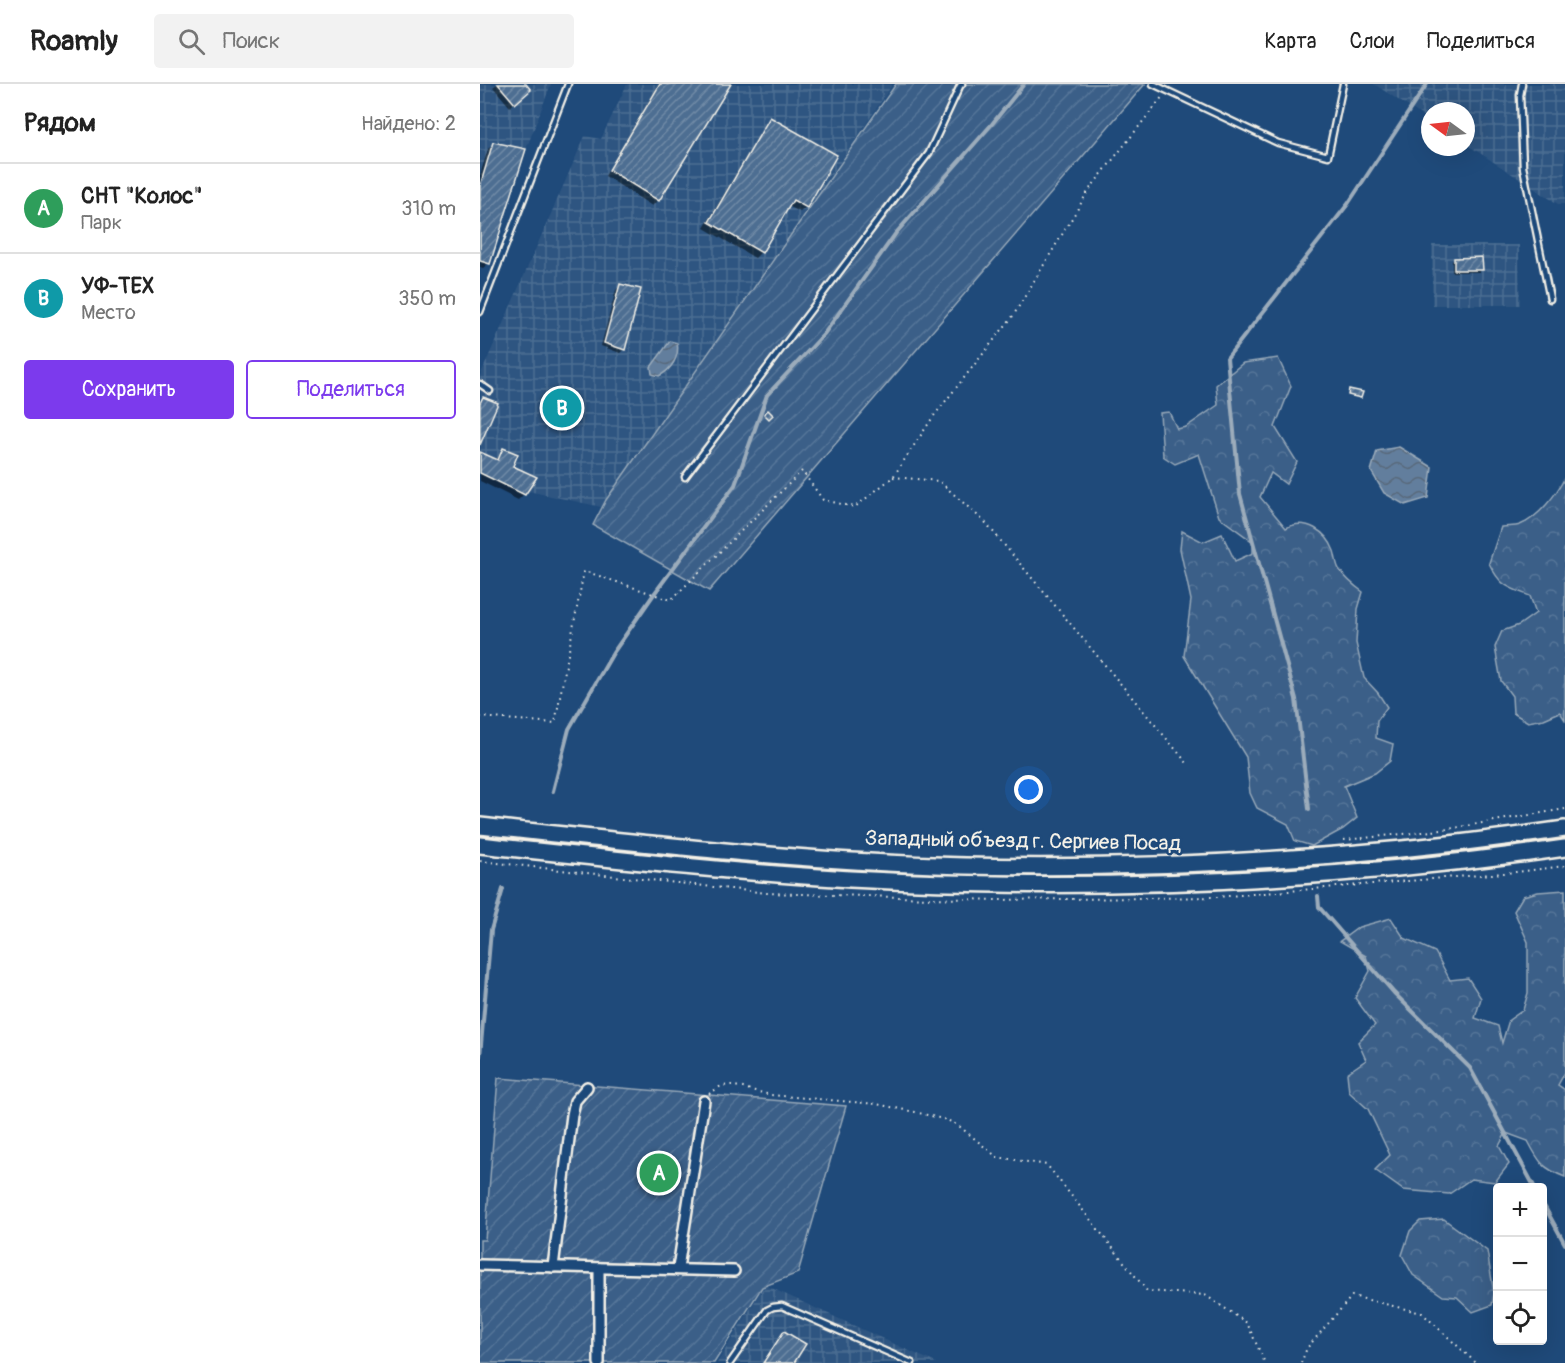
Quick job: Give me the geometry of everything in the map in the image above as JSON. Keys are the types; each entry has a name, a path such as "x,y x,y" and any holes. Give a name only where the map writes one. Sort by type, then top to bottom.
{"main road":[{"name":"Западный объезд г. Сергиев Посад","path":"480,826 688,848 965,866 1133,866 1317,858 1565,829"},
{"name":"Западный объезд г. Сергиев Посад","path":"480,845 688,866 850,879 966,883 1215,881 1324,875 1565,848"}],"street":[{"path":"553,1267 572,1115 575,1101 587,1086"},
{"path":"678,1268 704,1101"},
{"path":"480,1265 734,1271"},
{"path":"599,1268 599,1363"}],"lane":[{"path":"480,312 568,84"},
{"path":"685,477 929,153 962,84"},
{"path":"1153,84 1278,143 1328,156 1343,84"},
{"path":"1522,84 1520,95 1523,167 1550,299"},
{"path":"480,384 490,391"},
{"path":"729,1363 766,1310 782,1306 912,1363"}],"path":[{"path":"480,717 555,723 584,571 670,600 802,471 823,500 855,507 893,477 933,417 1013,316 1089,190 1167,90"},
{"path":"893,477 939,481 985,522 1187,764"},
{"path":"1338,840 1442,830 1565,809"},
{"path":"704,1101 721,1086 731,1085 771,1095 876,1104 947,1119 997,1157 1047,1166 1148,1290 1205,1295 1247,1323 1265,1363"},
{"path":"1300,1363 1307,1348 1352,1296 1422,1313 1476,1363"}],"shaded area":[{"path":"480,84 551,84 480,270"},
{"path":"627,84 893,84 606,508 528,491 480,471 480,376 585,136 601,139"},
{"path":"1374,84 1565,84 1565,204 1558,204 1475,150 1475,102 1421,102 1421,115"},
{"path":"1432,245 1519,245 1520,305 1432,305"},
{"path":"765,1285 936,1363 717,1363"}],"green space":[{"path":"896,84 1145,84 709,591 593,525 606,500"},
{"path":"1278,358 1291,386 1275,427 1297,462 1286,484 1271,473 1260,497 1286,528 1301,524 1321,532 1331,544 1339,569 1363,592 1358,609 1356,643 1364,678 1387,707 1377,721 1376,738 1393,744 1390,761 1375,773 1344,786 1357,818 1343,829 1312,846 1295,841 1288,824 1257,808 1250,793 1246,757 1184,656 1191,600 1180,549 1182,531 1203,542 1222,534 1235,561 1253,553 1253,542 1219,517 1199,454 1175,464 1163,456 1160,413 1169,412 1177,429 1186,427 1218,405 1216,385 1243,363"},
{"path":"1565,477 1565,720 1560,712 1544,719 1528,722 1513,713 1512,696 1501,681 1495,647 1502,631 1519,625 1536,613 1530,596 1505,585 1489,563 1501,527 1520,525 1534,517 1552,498"},
{"path":"1565,890 1565,1072 1558,1085 1565,1090 1565,1177 1542,1164 1528,1141 1506,1133 1499,1146 1509,1164 1495,1182 1471,1179 1449,1194 1403,1190 1375,1170 1390,1155 1368,1109 1349,1092 1347,1073 1366,1060 1358,1042 1375,1025 1355,998 1370,971 1366,956 1340,941 1359,927 1391,918 1404,938 1435,952 1450,980 1468,978 1481,998 1475,1018 1498,1026 1502,1043 1509,1020 1523,1010 1528,993 1528,942 1514,911 1523,896 1538,892"},
{"path":"498,1078 846,1106 798,1273 762,1287 714,1363 480,1363 480,1240 485,1240"},
{"path":"1444,1219 1487,1251 1493,1287 1492,1305 1473,1312 1457,1297 1443,1296 1413,1275 1402,1255 1410,1231 1420,1221"}],"water":[{"path":"670,341 677,343 678,348 674,362 659,376 652,374 651,367"},
{"path":"1399,447 1432,467 1428,498 1405,505 1384,493 1371,471 1377,451"}],"building":[{"path":"498,84 526,84 531,90 515,104"},
{"path":"660,84 731,84 659,201 609,170"},
{"path":"770,117 837,155 807,208 793,200 762,253 709,222"},
{"path":"493,142 526,149 490,264 480,261 480,186"},
{"path":"1482,257 1483,270 1454,270 1454,258"},
{"path":"620,284 641,289 625,350 604,343"},
{"path":"1349,389 1363,392 1361,398 1348,395"},
{"path":"563,390 573,394 560,426 550,422"},
{"path":"483,397 498,403 480,445 480,403"},
{"path":"768,410 773,415 769,419 764,414"},
{"path":"503,448 518,454 513,466 537,477 525,495 480,473 480,452 498,460"},
{"path":"784,1331 806,1344 794,1363 763,1363"}],"waterway":[{"path":"553,791 569,729 613,653 735,485 767,395 824,334 896,233 1024,84"},
{"path":"1309,809 1296,699 1240,494 1227,358 1348,204 1427,84"},
{"path":"480,1056 491,930 503,889"},
{"path":"1318,896 1319,907 1394,993 1470,1068 1532,1183"},
{"path":"1547,1211 1565,1244"}],"place":[{"name":"УФ-ТЕХ","path":"562,408"},
{"name":"СНТ \"Колос\"","path":"659,1173"}]}
